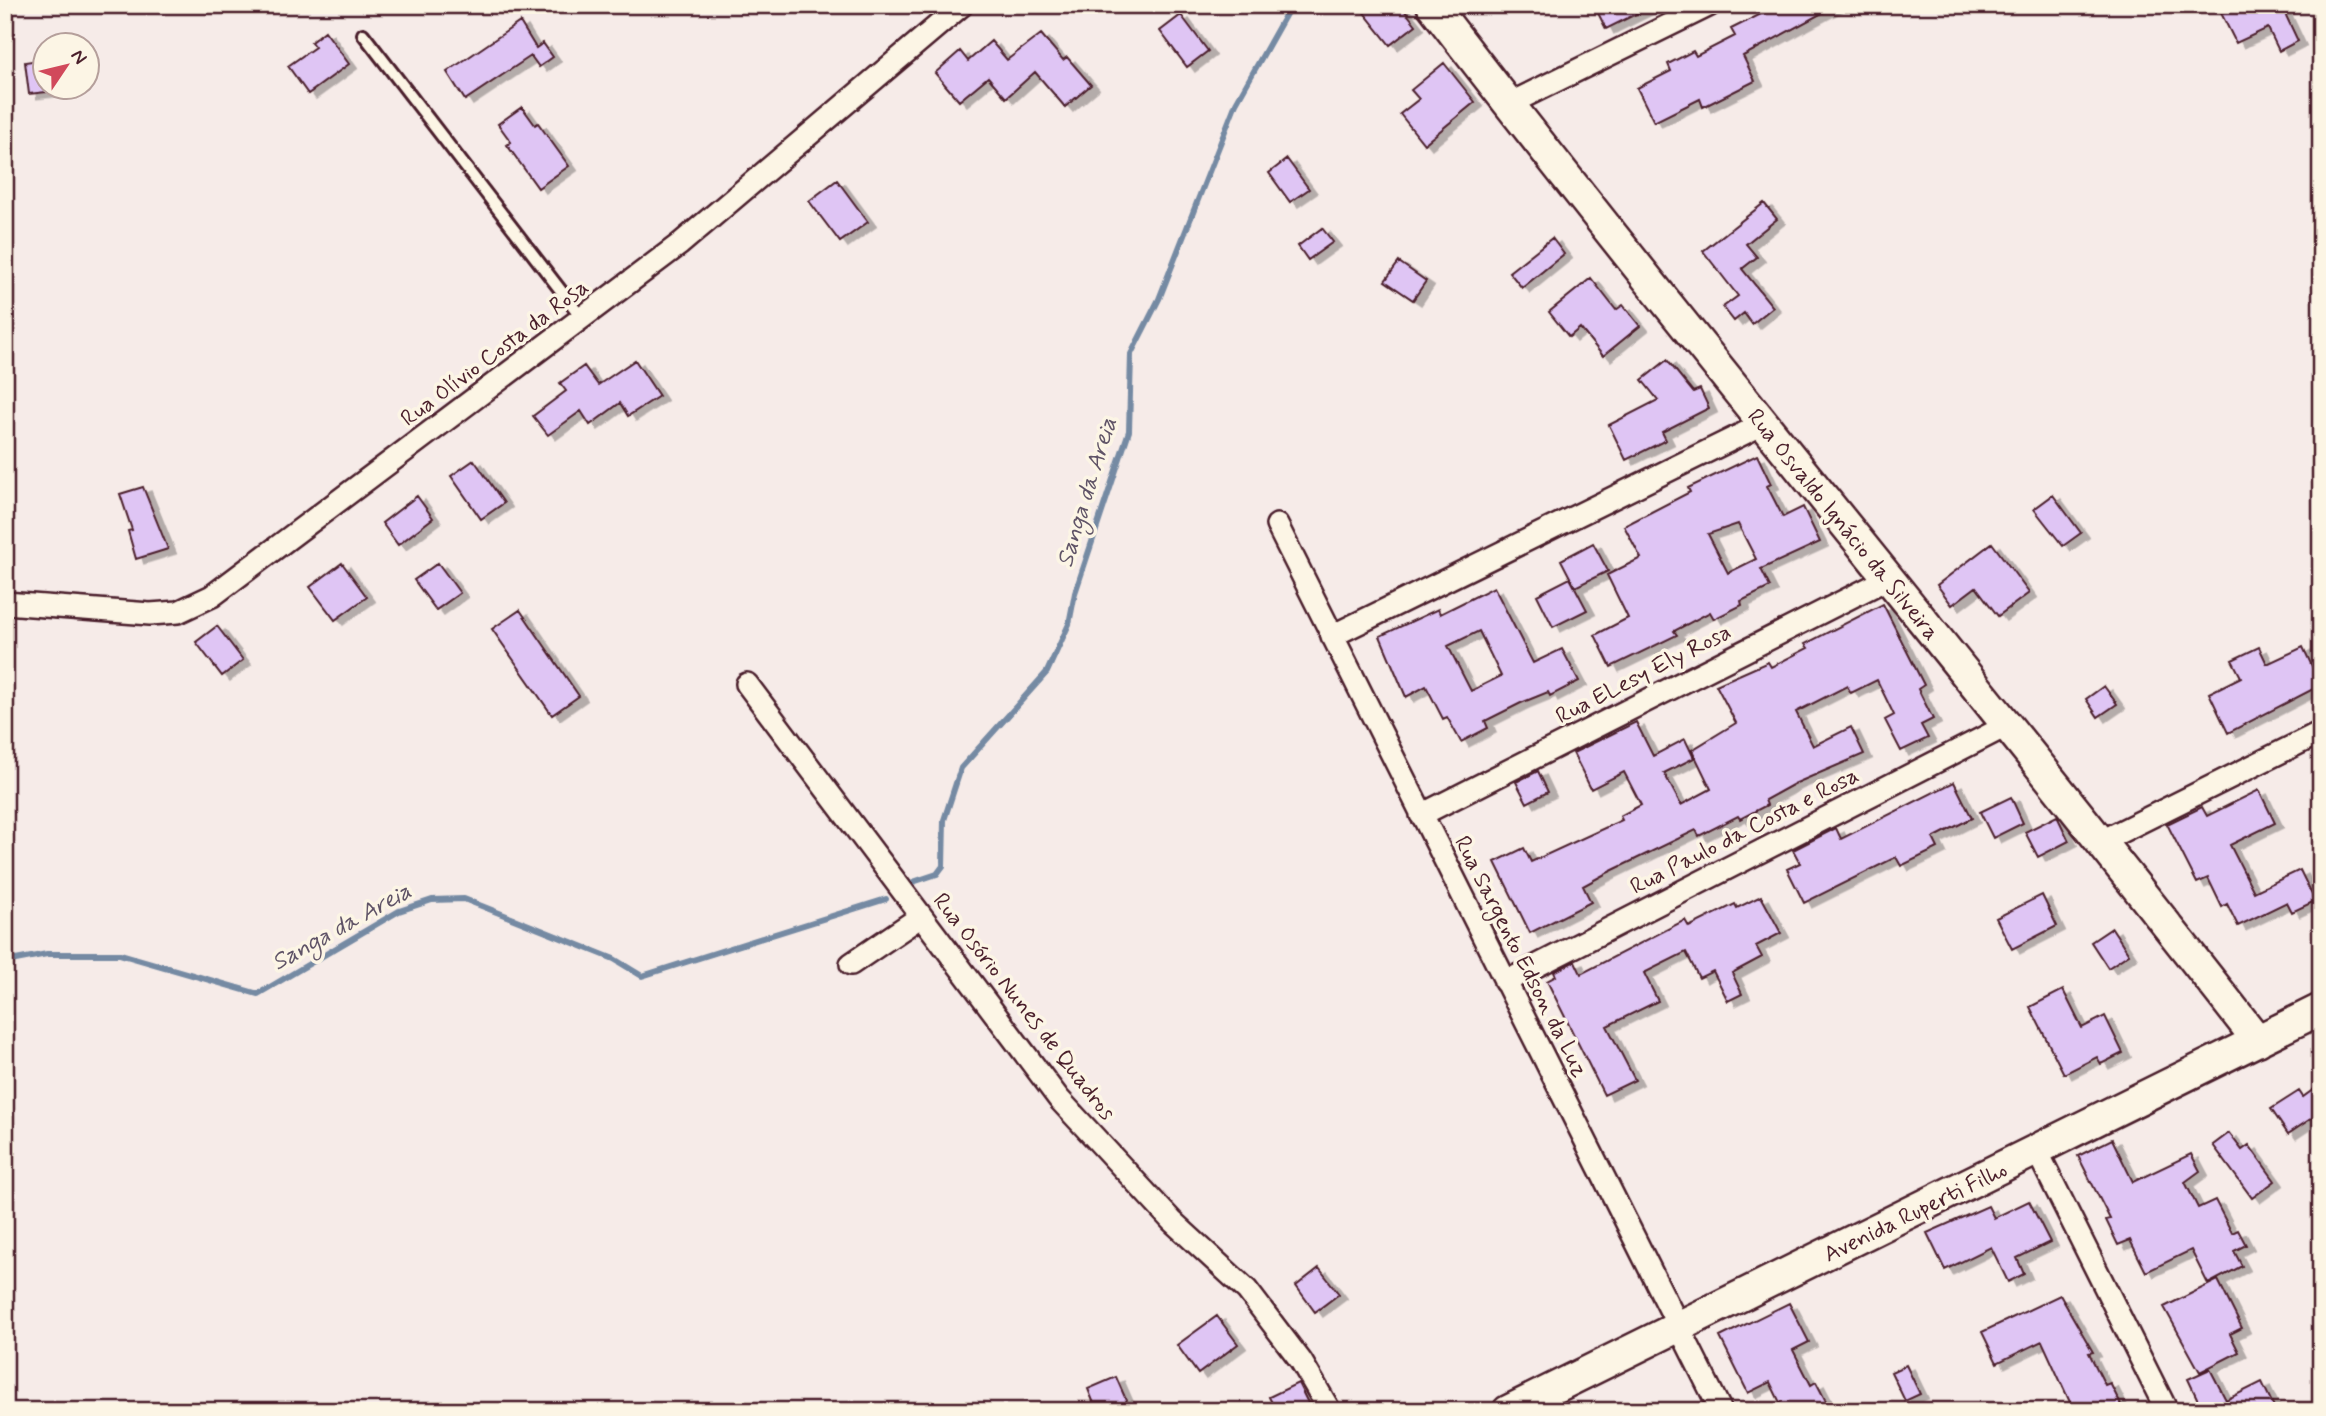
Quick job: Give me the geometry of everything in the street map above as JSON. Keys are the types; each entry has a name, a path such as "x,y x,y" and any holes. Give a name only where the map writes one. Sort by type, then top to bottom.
{"street":[{"name":"Rua Olívio Costa da Rosa","path":"5,603 150,614 178,612 212,596 680,244 962,5"},
{"name":"Rua Osvaldo Ignácio da Silveira","path":"1432,5 1763,424 2102,841 2258,1041"},
{"path":"1509,104 1710,5"},
{"path":"1332,636 1763,424"},
{"name":"Rua Sargento Edson da Luz","path":"1277,525 1721,1411"},
{"name":"Rua ELesy Ely Rosa","path":"1421,815 1889,578"},
{"name":"Rua Osório Nunes de Quadros","path":"747,684 1059,1099 1171,1221 1247,1290 1301,1361 1330,1411"},
{"name":"Rua Paulo da Costa e Rosa","path":"1504,982 2008,725"},
{"path":"2102,841 2321,732"},
{"path":"851,964 920,916"},
{"name":"Avenida Ruperti Filho","path":"1508,1411 2321,1009"},
{"path":"2037,1151 2167,1411"}],"lane":[{"path":"363,34 582,318"}],"building":[{"path":"1358,5 1400,5 1416,25 1390,45"},
{"path":"1594,5 1654,5 1606,29"},
{"path":"1779,5 1837,5 1743,56 1755,81 1703,107 1700,99 1654,122 1637,88 1671,71 1668,64 1693,51 1696,56 1735,36 1731,29"},
{"path":"2238,5 2281,5 2298,41 2279,51 2268,28 2236,43 2221,13"},
{"path":"1181,15 1208,51 1187,67 1160,31"},
{"path":"520,22 536,48 543,43 553,57 539,67 531,56 465,100 447,72"},
{"path":"325,31 349,64 308,94 288,66 315,47 311,42"},
{"path":"1041,34 1063,60 1067,57 1091,85 1065,107 1035,72 1006,98 988,77 959,101 935,73 960,51 968,61 991,41 1007,60"},
{"path":"32,61 32,94 29,94 25,62"},
{"path":"1444,63 1475,102 1424,144 1400,114 1419,99 1411,90"},
{"path":"522,107 535,125 538,123 569,166 538,188 507,145 511,142 498,124"},
{"path":"1287,159 1309,189 1290,202 1269,173"},
{"path":"837,180 868,222 840,242 809,201"},
{"path":"1764,203 1777,219 1746,244 1757,257 1742,269 1773,307 1752,324 1744,313 1734,321 1723,307 1738,296 1703,251"},
{"path":"1322,228 1333,242 1308,260 1298,246"},
{"path":"1552,238 1564,254 1522,288 1509,272"},
{"path":"1399,262 1426,281 1413,300 1385,281"},
{"path":"1591,278 1616,310 1623,305 1640,326 1603,356 1580,328 1569,337 1549,312"},
{"path":"635,360 659,396 628,416 620,403 590,425 581,411 548,435 533,416 566,391 560,383 584,366 598,385"},
{"path":"1667,360 1693,392 1700,389 1709,408 1662,432 1666,440 1626,460 1609,425 1658,400 1642,380"},
{"path":"1757,455 1771,484 1767,486 1783,517 1803,507 1820,542 1761,569 1770,587 1741,601 1742,605 1714,619 1710,612 1674,631 1677,635 1611,667 1595,635 1628,618 1607,575 1641,558 1624,526 1690,492 1688,488","holes":["1738,524 1756,559 1728,573 1708,534"]},
{"path":"474,460 504,503 481,519 451,476"},
{"path":"143,487 168,549 136,559 128,531 132,530 120,494"},
{"path":"2053,495 2081,533 2063,546 2034,509"},
{"path":"417,496 433,518 398,545 382,523"},
{"path":"1593,543 1608,571 1575,587 1561,560"},
{"path":"1992,543 2029,593 1998,616 1976,587 1952,605 1937,585"},
{"path":"342,563 367,597 335,620 310,587"},
{"path":"438,563 460,593 436,610 414,580"},
{"path":"1570,578 1587,610 1553,627 1537,595"},
{"path":"1494,587 1533,663 1562,649 1579,681 1550,696 1548,692 1521,703 1485,721 1488,728 1461,742 1447,717 1443,719 1426,686 1406,697 1380,636 1438,609 1440,614","holes":["1479,631 1501,676 1471,691 1448,646"]},
{"path":"1883,604 1924,685 1918,689 1933,719 1921,725 1928,738 1901,751 1885,720 1894,715 1877,680 1851,693 1847,686 1796,712 1813,746 1851,727 1864,754 1794,784 1765,800 1767,805 1740,819 1738,816 1699,836 1696,830 1607,873 1583,886 1591,902 1530,933 1495,862 1524,848 1531,862 1622,820 1620,816 1641,805 1624,772 1591,789 1573,753 1636,722 1653,756 1685,739 1694,758 1664,773 1681,805 1711,789 1692,750 1736,723 1716,685 1768,662 1771,667 1808,648 1805,644"},
{"path":"520,610 579,696 552,715 492,629"},
{"path":"217,626 243,660 222,676 196,642"},
{"path":"2259,647 2267,664 2303,647 2321,685 2228,733 2209,693 2241,677 2232,660"},
{"path":"2104,686 2117,704 2098,717 2086,699"},
{"path":"1538,771 1548,792 1527,803 1516,782"},
{"path":"1954,782 1972,818 1933,838 1938,848 1901,866 1896,857 1804,903 1787,869 1800,863 1793,850 1836,828 1841,839"},
{"path":"2259,790 2275,823 2230,845 2254,892 2300,870 2315,901 2292,912 2287,902 2238,926 2227,904 2222,907 2208,878 2197,883 2167,824 2202,807 2207,816"},
{"path":"2011,797 2023,823 1993,838 1980,812"},
{"path":"2057,816 2069,841 2038,857 2025,832"},
{"path":"2042,895 2057,926 2012,949 1996,918"},
{"path":"1761,896 1781,933 1756,946 1762,957 1732,973 1742,994 1728,1001 1713,971 1699,978 1686,952 1644,973 1658,1001 1607,1026 1635,1080 1604,1095 1547,981 1556,976 1554,972 1575,961 1581,974 1685,920 1689,927 1735,904 1737,908"},
{"path":"2112,928 2129,954 2108,968 2091,942"},
{"path":"2063,990 2082,1028 2105,1016 2123,1053 2101,1064 2097,1057 2064,1074 2030,1007"},
{"path":"2321,1084 2321,1112 2288,1134 2271,1109 2299,1091 2303,1097"},
{"path":"2229,1133 2242,1150 2249,1145 2275,1181 2252,1198 2213,1145"},
{"path":"2112,1139 2133,1182 2191,1154 2200,1171 2185,1182 2198,1208 2215,1200 2232,1233 2238,1230 2246,1245 2234,1251 2242,1266 2208,1284 2191,1250 2146,1272 2130,1240 2118,1245 2106,1220 2110,1219 2078,1156"},
{"path":"2029,1201 2050,1242 2017,1258 2024,1274 2008,1282 1991,1247 1945,1270 1927,1233 1988,1206 1994,1218"},
{"path":"1319,1268 1339,1294 1315,1312 1296,1286"},
{"path":"2218,1280 2242,1328 2230,1334 2239,1352 2200,1372 2164,1307"},
{"path":"2060,1295 2093,1352 2089,1353 2105,1385 2110,1383 2124,1411 2074,1411 2042,1341 1997,1363 1982,1332"},
{"path":"1789,1303 1809,1342 1793,1350 1811,1385 1816,1382 1831,1411 1784,1411 1770,1382 1748,1393 1720,1337"},
{"path":"1217,1316 1238,1344 1198,1374 1177,1345"},
{"path":"1906,1365 1920,1394 1905,1401 1891,1372"},
{"path":"2210,1369 2226,1400 2262,1382 2276,1411 2203,1411 2188,1379"},
{"path":"1116,1377 1131,1411 1097,1411 1088,1389"},
{"path":"1298,1383 1312,1411 1276,1411 1269,1397"}],"waterway":[{"name":"Sanga da Areia","path":"913,882 937,874 943,866 944,820 961,768 1047,672 1069,624 1075,593 1129,431 1131,354 1159,299 1236,103 1291,5"},
{"name":"Sanga da Areia","path":"5,962 47,954 120,954 258,994 399,911 432,900 464,899 614,959 642,976 886,899"}]}
